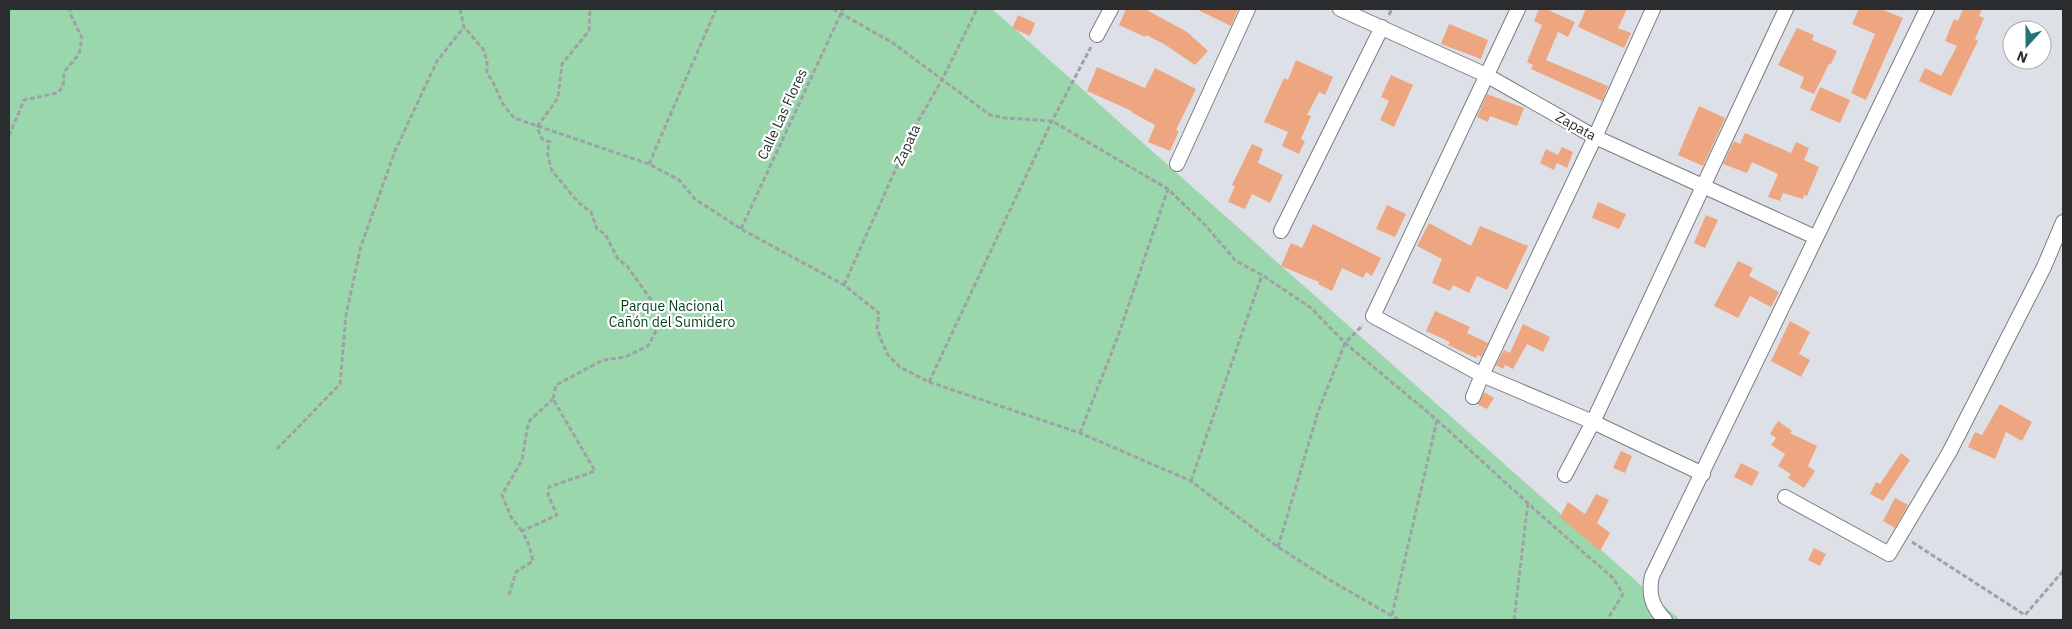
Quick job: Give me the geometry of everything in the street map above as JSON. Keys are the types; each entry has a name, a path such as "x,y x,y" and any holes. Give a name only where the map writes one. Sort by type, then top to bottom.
{"street":[{"path":"1097,36 1111,9"},
{"path":"1177,164 1248,9"},
{"name":"Zapata","path":"1340,9 1486,75 1595,137 1815,237"},
{"path":"1518,9 1373,316 1482,375 1593,422 1703,474"},
{"path":"1473,397 1654,9"},
{"path":"1565,475 1593,422 1786,9"},
{"path":"1665,620 1657,612 1651,601 1649,587 1652,576 1927,9"},
{"path":"1281,231 1382,27"},
{"path":"1785,497 1889,554 1949,453 2044,267 2063,222"}],"path":[{"path":"9,136 24,100 57,93 63,87 64,72 79,54 82,38 70,13 70,9"},
{"path":"460,9 464,28 483,49 487,60 487,73 514,118 649,164 679,180 695,199 742,229 844,285 879,314 877,328 888,356 900,367 929,382 1080,433 1191,480 1278,547 1328,579 1399,620"},
{"path":"537,126 558,98 562,64 589,31 590,9"},
{"path":"649,164 716,9"},
{"path":"833,9 842,11 893,43 990,114 1005,118 1052,121 1168,190 1206,225 1236,261 1262,275 1311,308 1344,343 1437,420 1528,502 1542,517 1613,578 1623,594 1607,620"},
{"name":"Zapata","path":"844,285 914,128 943,78 976,9"},
{"name":"Calle Las Flores","path":"742,229 842,11"},
{"path":"277,449 340,384 346,315 361,246 395,151 437,61 464,28"},
{"path":"929,382 1052,121 1097,36"},
{"path":"510,595 516,572 533,561 529,545 522,531 511,517 502,495 522,460 530,420 553,399 556,385 603,360 625,357 648,346 659,325 658,313 652,301 627,266 618,259 604,234 597,229 591,212 578,202 552,171 547,152 550,142 542,139 537,126"},
{"path":"1080,433 1118,336 1168,190"},
{"path":"1191,480 1262,275"},
{"path":"1278,547 1318,412 1344,343 1373,316"},
{"path":"522,531 557,515 548,495 549,487 595,471 553,399"},
{"path":"1392,616 1437,420"},
{"path":"1514,620 1528,502"},
{"path":"1900,535 2025,615 2063,571"}],"green space":[{"name":"Parque Nacional Cañón del Sumidero","path":"9,9 992,9 1680,620 9,620"}],"building":[{"path":"1126,9 1145,9 1187,32 1208,51 1195,65 1164,44 1119,25"},
{"path":"1196,9 1238,9 1231,26"},
{"path":"1539,9 1546,9 1575,22 1568,37 1558,32 1546,60 1608,86 1602,101 1531,69 1533,65 1527,62 1542,25 1534,21"},
{"path":"1586,9 1627,9 1618,28 1631,33 1624,48 1578,27"},
{"path":"1859,9 1881,9 1903,18 1866,100 1851,93 1875,34 1852,24"},
{"path":"1963,9 1982,9 1979,16 1984,18 1975,39 1978,41 1951,96 1919,81 1925,68 1941,76 1957,46 1945,41 1954,19 1958,21"},
{"path":"1018,15 1035,23 1030,36 1012,28"},
{"path":"1449,24 1488,40 1481,59 1441,44"},
{"path":"1797,28 1814,35 1812,40 1837,51 1814,94 1800,88 1804,77 1778,65"},
{"path":"1296,60 1333,77 1325,95 1319,92 1307,115 1311,116 1301,139 1305,141 1299,154 1282,146 1288,132 1264,122 1284,78 1288,80"},
{"path":"1097,67 1145,88 1155,68 1196,89 1176,130 1179,131 1170,151 1148,142 1155,125 1132,111 1087,91"},
{"path":"1391,75 1413,85 1394,127 1380,120 1389,101 1381,97"},
{"path":"1820,87 1850,100 1840,123 1810,110"},
{"path":"1487,94 1524,108 1517,126 1490,116 1488,122 1477,117"},
{"path":"1699,106 1725,118 1703,166 1678,155"},
{"path":"1745,133 1791,153 1796,142 1809,148 1804,160 1819,167 1807,196 1804,195 1803,199 1783,193 1780,201 1768,197 1778,174 1752,162 1747,173 1723,164 1734,141 1740,144"},
{"path":"1252,144 1263,149 1258,163 1283,175 1270,203 1252,194 1245,209 1228,202 1235,186 1232,185"},
{"path":"1562,147 1573,152 1567,168 1557,163 1554,170 1540,163 1546,149 1558,155"},
{"path":"1598,202 1626,214 1619,229 1592,218"},
{"path":"1387,205 1406,214 1395,237 1376,229"},
{"path":"1706,215 1718,220 1705,248 1694,243"},
{"path":"1429,223 1471,246 1480,226 1528,246 1507,290 1477,276 1469,293 1453,285 1450,291 1432,283 1442,259 1417,246"},
{"path":"1313,224 1381,258 1372,276 1366,272 1363,278 1342,268 1332,291 1318,284 1319,282 1281,266 1291,243 1302,248"},
{"path":"1738,261 1753,268 1749,276 1779,292 1771,307 1750,296 1738,318 1714,306"},
{"path":"1435,311 1470,327 1467,333 1488,343 1481,357 1478,355 1476,358 1448,345 1450,342 1426,331"},
{"path":"1790,321 1810,332 1799,354 1810,360 1801,377 1771,361"},
{"path":"1523,324 1550,337 1543,352 1527,344 1513,369 1505,365 1503,369 1496,365 1504,350 1510,353"},
{"path":"1484,392 1494,398 1487,409 1477,404"},
{"path":"2000,404 2032,422 2022,441 2006,432 1995,459 1968,447 1975,432 1982,435"},
{"path":"1778,421 1792,431 1790,433 1817,446 1808,466 1815,471 1804,488 1788,478 1791,474 1778,466 1785,454 1771,445 1776,438 1770,434"},
{"path":"1621,451 1632,456 1625,473 1613,468"},
{"path":"1901,453 1910,460 1883,501 1870,494 1876,482 1880,484"},
{"path":"1741,463 1759,472 1752,486 1734,477"},
{"path":"1596,494 1609,500 1597,523 1610,533 1600,551 1560,517 1568,502 1585,514"},
{"path":"1895,498 1908,505 1895,528 1883,521"},
{"path":"1814,548 1826,554 1820,566 1808,560"}]}
